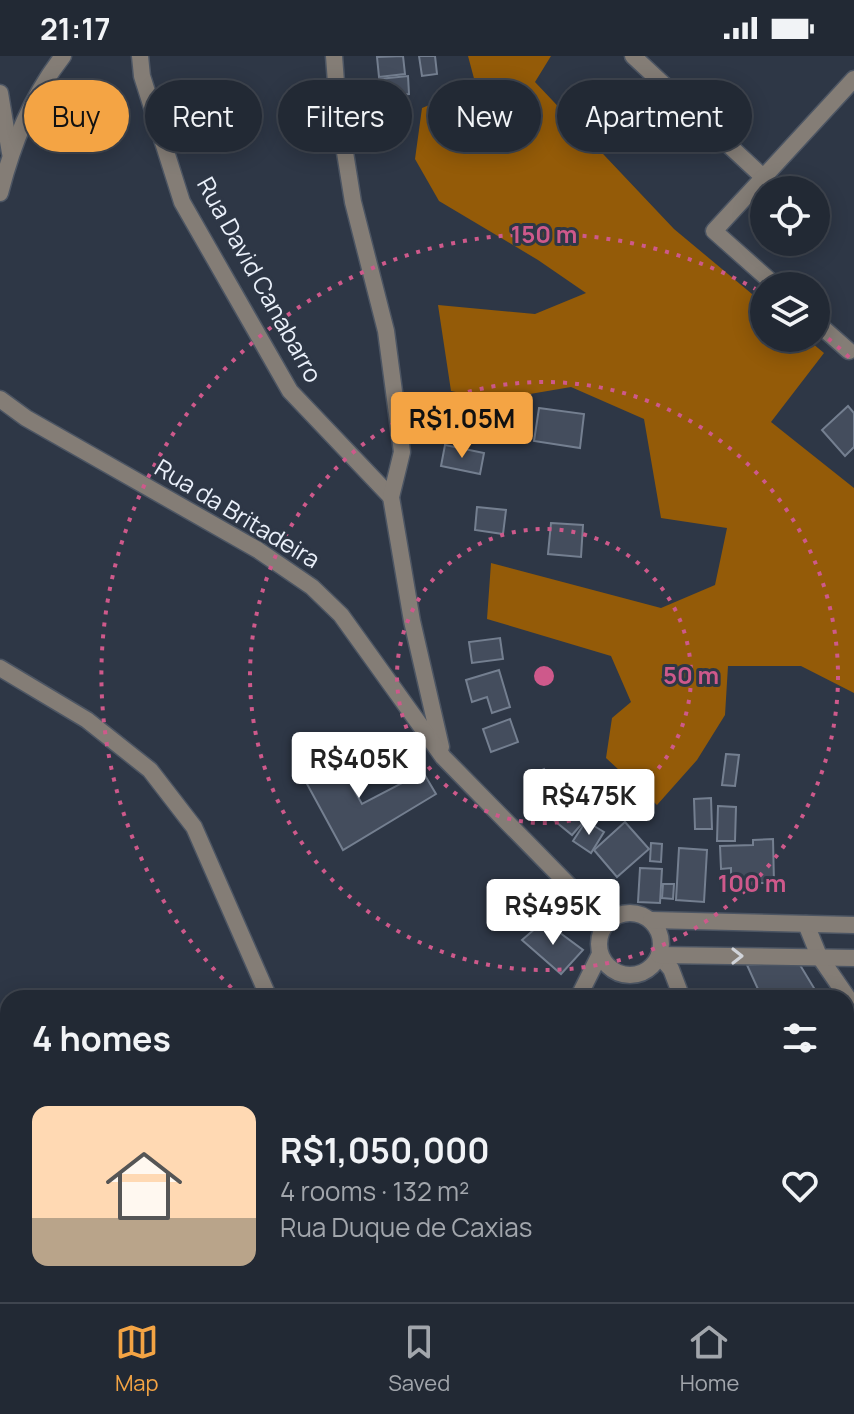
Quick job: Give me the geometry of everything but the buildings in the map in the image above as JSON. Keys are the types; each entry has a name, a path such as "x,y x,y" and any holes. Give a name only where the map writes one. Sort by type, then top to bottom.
{"street":[{"path":"0,193 10,153 40,85 63,56"},
{"name":"Rua David Canabarro","path":"140,56 142,76 182,202 290,391 391,497"},
{"path":"334,56 353,202 386,331 402,452 391,497 412,621 443,757"},
{"path":"633,56 762,176"},
{"path":"764,176 854,79"},
{"path":"0,93 10,153"},
{"path":"750,191 714,231 760,272"},
{"path":"830,334 849,351"},
{"name":"Rua da Britadeira","path":"0,399 26,418 258,550 312,587 341,615 443,757 606,923"},
{"path":"0,417 26,418"},
{"path":"0,668 87,720 150,770 194,827 265,990"},
{"path":"584,990 600,954 600,934 606,923 622,914 651,920 854,925"},
{"path":"600,954 612,970 620,974 640,974 659,955 660,942 651,920"},
{"path":"806,924 819,956 842,990"},
{"path":"659,955 854,958"},
{"path":"659,955 671,969 679,990"},
{"path":"589,990 612,970"}],"shaded area":[{"path":"468,56 551,56 536,80 474,80"},
{"path":"541,88 557,105 557,152 601,152 674,229 750,292 750,352 824,353 771,422 854,488 854,693 801,666 728,666 725,715 697,760 657,805 606,758 612,718 631,702 611,656 487,619 491,563 661,608 715,585 727,528 661,518 644,419 571,387 494,400 451,391 438,305 535,314 586,293 538,260 439,201 415,159 422,108 428,106 428,152 541,152"}]}
